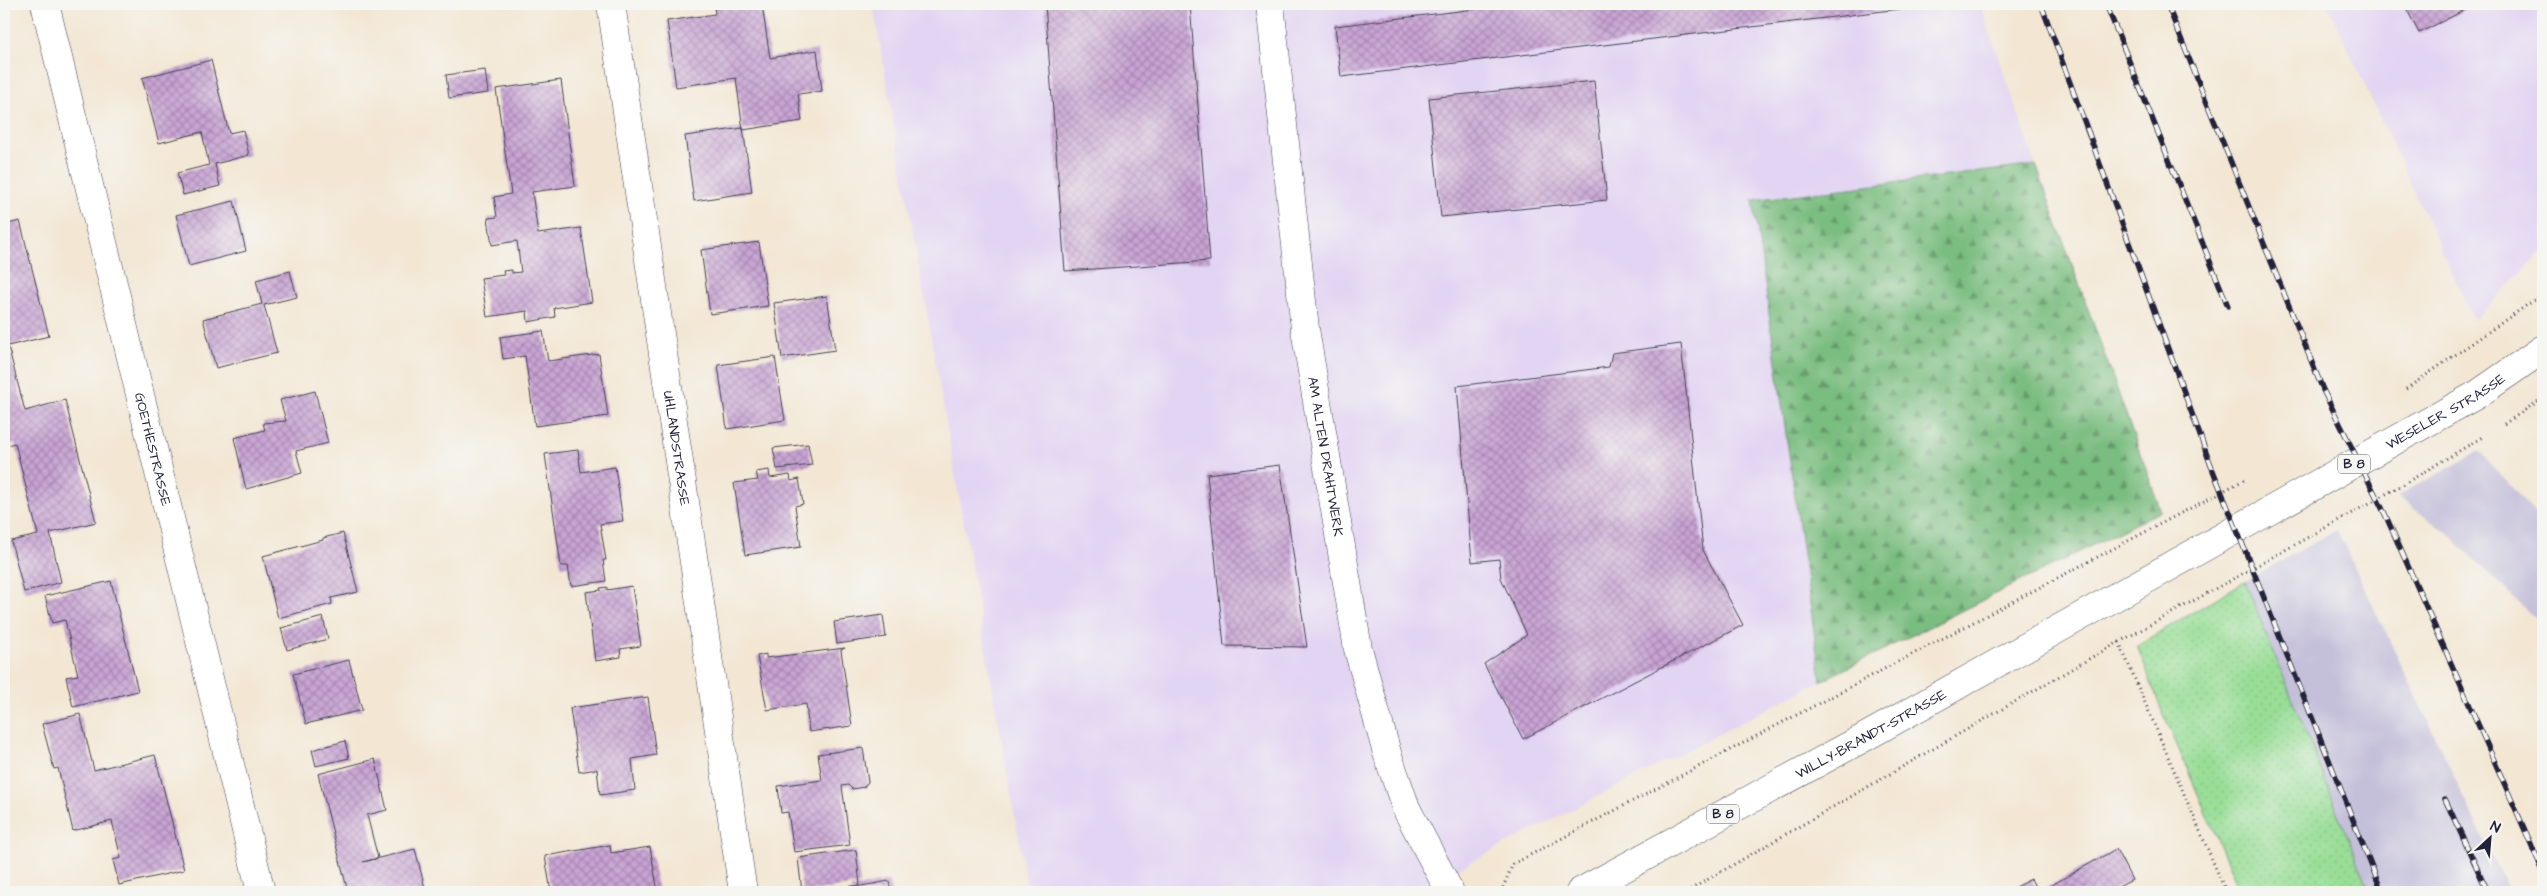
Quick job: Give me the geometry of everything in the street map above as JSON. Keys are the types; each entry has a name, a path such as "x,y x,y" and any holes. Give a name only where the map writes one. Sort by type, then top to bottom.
{"street":[{"name":"GOETHESTRASSE","path":"45,4 261,892"},
{"name":"UHLANDSTRASSE","path":"611,4 743,892"},
{"name":"AM ALTEN DRAHTWERK","path":"1270,4 1303,320 1358,649 1387,753 1406,808 1450,892"},
{"name":"WESELER STRASSE","path":"2161,572 2478,394 2543,350"},
{"name":"WILLY-BRANDT-STRASSE","path":"1580,892 2161,572"}],"path":[{"path":"2399,394 2543,294"},
{"path":"2503,424 2543,398"},
{"path":"1686,892 2119,642 2404,484 2486,434"},
{"path":"1501,892 1513,864 2251,476"},
{"path":"2119,642 2226,892"}],"shaded area":[{"path":"873,4 1980,4 2036,165 1753,200 1821,681 1413,892 1028,892"},
{"path":"2327,4 2543,4 2543,251 2474,320"},
{"path":"2480,451 2543,523 2543,626 2447,533 2397,496"},
{"path":"2337,530 2509,892 2370,892 2245,581"}],"green space":[{"path":"2036,165 2161,511 1821,681 1753,200"},
{"path":"2245,581 2370,892 2240,892 2158,701 2137,646"}],"building":[{"path":"714,4 762,5 770,58 817,50 822,91 798,94 802,121 743,130 736,78 676,87 667,21 715,14"},
{"path":"1045,4 1190,4 1210,261 1065,271"},
{"path":"1517,4 1916,4 1916,7 1341,77 1335,26"},
{"path":"2404,4 2477,4 2419,33"},
{"path":"211,60 229,133 243,130 249,155 215,164 220,186 183,195 177,173 209,165 202,132 159,143 142,78"},
{"path":"485,70 488,93 449,98 446,75"},
{"path":"561,80 575,186 532,192 538,234 581,228 592,302 554,308 555,317 528,322 527,311 487,317 481,278 504,275 503,271 521,272 517,241 492,245 488,218 497,217 494,197 511,194 496,89"},
{"path":"1594,81 1607,200 1441,217 1429,98"},
{"path":"743,128 752,192 694,201 685,136"},
{"path":"234,201 246,251 189,266 176,215"},
{"path":"20,221 49,336 8,346 25,411 65,400 96,522 50,533 61,582 24,592 11,541 38,535 15,443 4,446 4,225"},
{"path":"759,242 768,306 710,314 701,250"},
{"path":"290,271 297,297 264,305 277,353 216,368 203,319 262,304 256,280"},
{"path":"827,296 835,350 782,358 774,303"},
{"path":"543,331 548,361 599,354 608,416 535,426 525,356 503,359 500,337"},
{"path":"1681,344 1703,550 1743,625 1523,739 1484,664 1527,635 1501,578 1499,559 1472,562 1457,386 1609,367 1612,353"},
{"path":"775,357 785,420 727,429 718,365"},
{"path":"315,391 328,443 296,451 302,473 246,489 234,438 265,430 263,423 286,421 280,400"},
{"path":"808,444 812,465 777,469 773,448"},
{"path":"578,450 581,472 615,467 623,521 600,524 606,560 603,560 606,581 571,586 568,566 561,566 545,454"},
{"path":"1280,465 1307,647 1224,646 1207,474"},
{"path":"769,470 770,478 790,475 791,481 799,479 803,504 795,506 801,547 745,555 734,483 758,480 756,472"},
{"path":"343,533 358,592 331,598 332,604 278,618 263,556"},
{"path":"111,581 138,691 73,707 66,677 78,675 65,620 52,623 45,596"},
{"path":"632,586 641,646 620,649 621,657 595,661 586,592 601,590 600,588 607,587 607,590"},
{"path":"883,615 886,637 837,644 834,622"},
{"path":"323,617 328,639 287,650 281,628"},
{"path":"845,648 841,650 852,726 809,732 806,704 767,710 757,656 766,654 766,658"},
{"path":"349,660 362,710 306,724 293,674"},
{"path":"648,697 656,755 632,759 635,790 600,795 597,769 579,772 570,708"},
{"path":"80,714 94,770 155,755 184,870 119,885 113,860 121,858 112,821 73,831 58,768 54,769 42,724"},
{"path":"345,741 349,758 316,766 312,750"},
{"path":"863,748 868,782 864,787 852,789 848,785 842,786 850,845 794,852 788,812 781,813 778,786 822,780 818,754"},
{"path":"375,759 387,810 367,815 378,858 363,862 415,849 426,892 348,892 318,774"},
{"path":"610,845 611,853 650,847 658,892 551,892 545,856"},
{"path":"2116,849 2132,880 2109,892 2039,892"},
{"path":"856,850 860,885 802,892 798,858"},
{"path":"2031,879 2038,892 2005,892"},
{"path":"889,881 891,892 851,892 851,888"}],"railway":[{"path":"2041,4 2212,468 2382,892"},
{"path":"2106,4 2228,306"},
{"path":"2167,4 2323,390 2385,514 2543,871"},
{"path":"2445,799 2488,892"}]}
